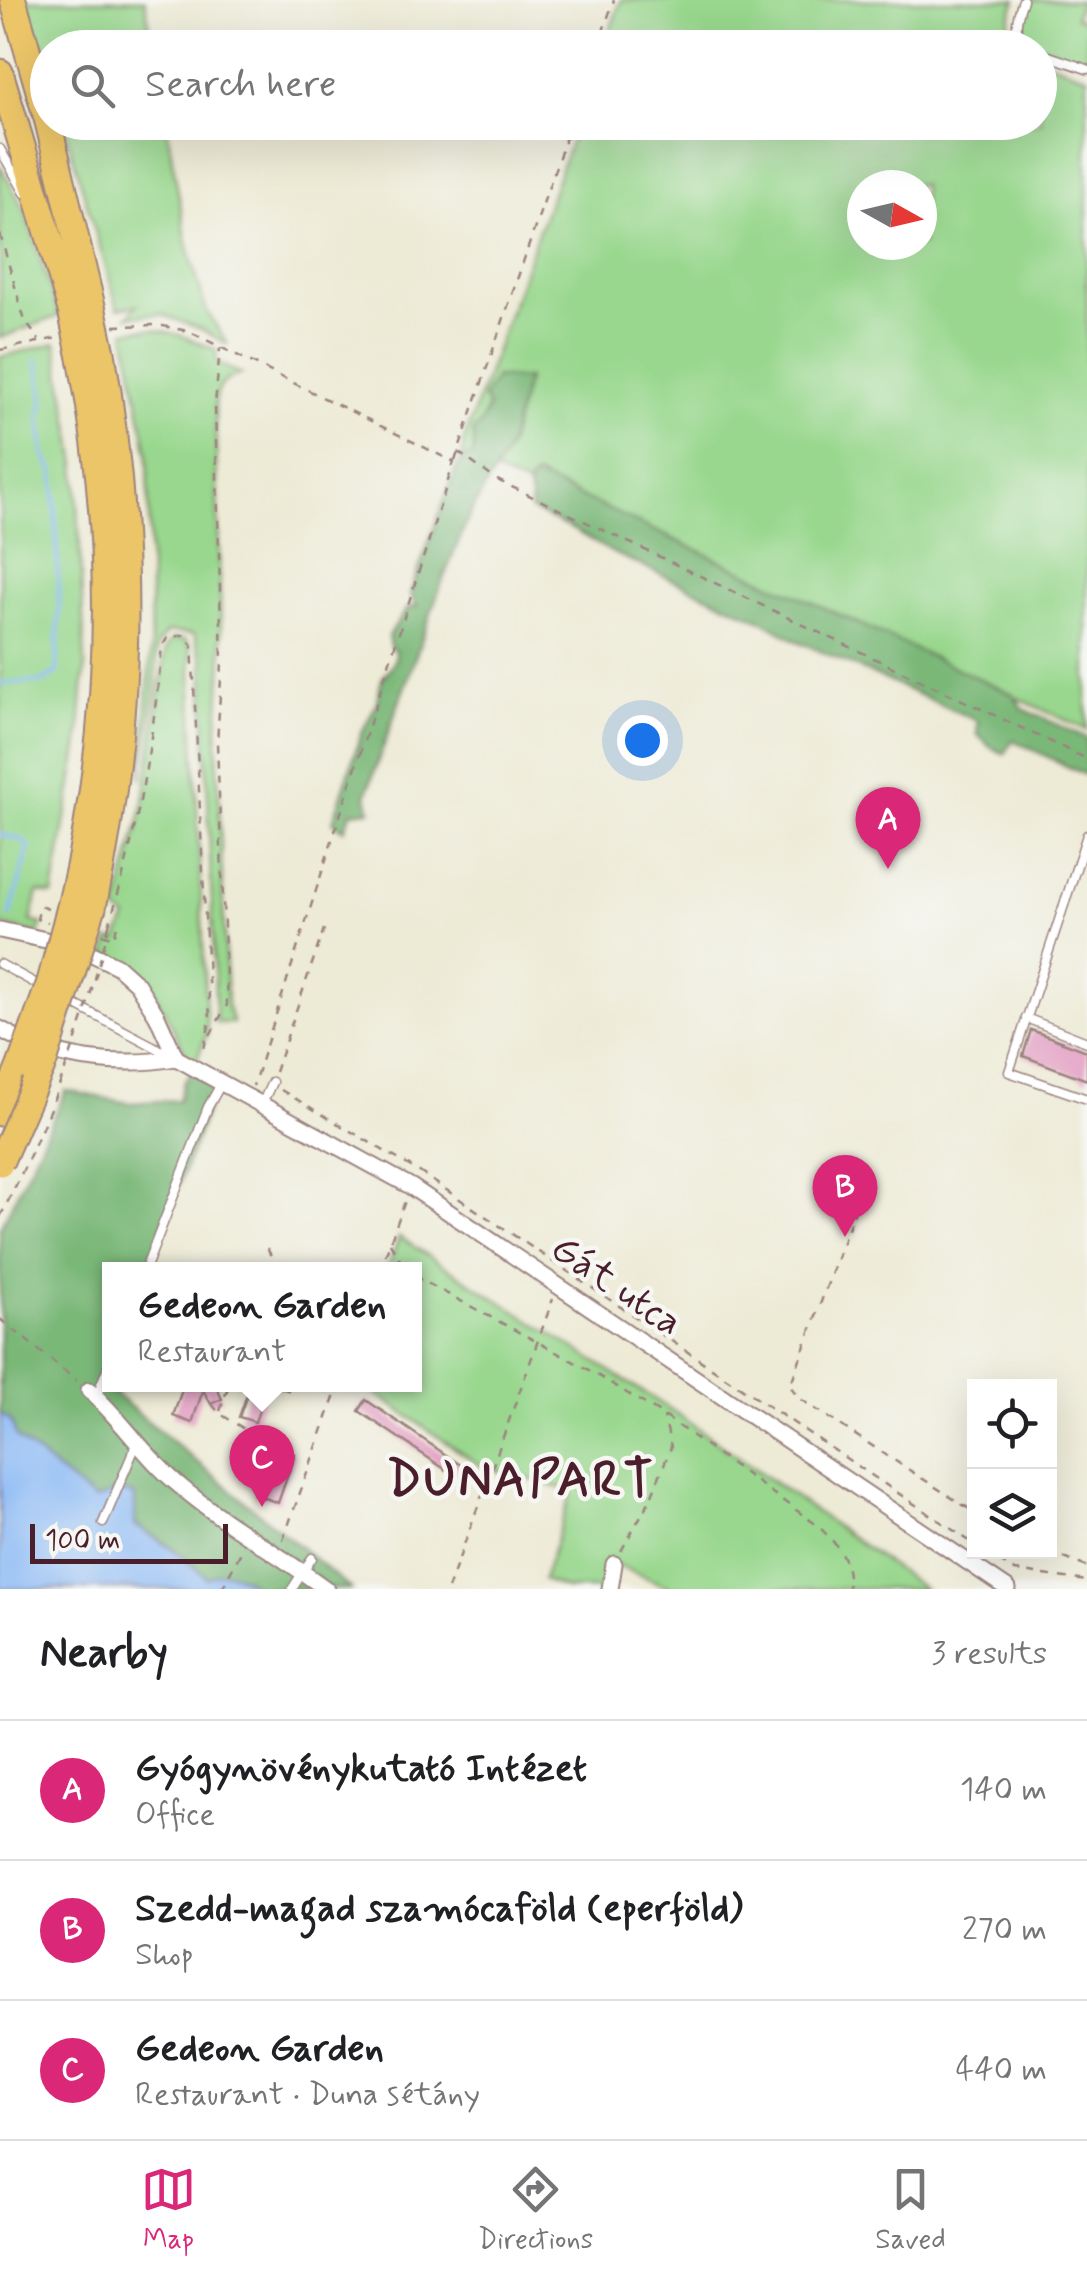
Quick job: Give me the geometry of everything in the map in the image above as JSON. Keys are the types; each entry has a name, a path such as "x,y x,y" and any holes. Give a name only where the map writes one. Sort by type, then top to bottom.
{"highway":[{"path":"13,0 30,59"},
{"path":"0,72 52,238 90,314"},
{"path":"0,1113 50,982 97,911 96,770 103,708 106,606 101,492 90,314 52,140"},
{"path":"0,1162 44,1062 97,911 121,727 126,556 116,433 92,358"}],"street":[{"path":"0,930 78,946 117,966 137,984 176,1058 125,1065 100,1062 34,1045 0,1029"},
{"name":"Gát utca","path":"176,1058 410,1186 1008,1589"},
{"path":"92,1394 116,1414 136,1445 222,1522 278,1556 308,1566 326,1589"},
{"path":"610,1589 614,1564"}],"lane":[{"path":"1017,30 1015,21 1023,0"},
{"path":"1057,59 1087,69"},
{"path":"0,149 52,238"},
{"path":"1087,835 1009,1072 1087,1099"},
{"path":"0,964 176,1058"},
{"path":"1026,1018 1087,1042"},
{"path":"255,1100 272,1082"},
{"path":"148,1262 208,1107 222,1083"},
{"path":"92,1394 102,1376"},
{"path":"103,1523 136,1445"},
{"path":"292,1589 308,1566"}],"path":[{"path":"603,30 614,0"},
{"path":"255,1100 454,462 565,140"},
{"path":"0,234 25,321 40,341"},
{"path":"90,314 124,324 188,331 454,462"},
{"path":"0,350 57,338"},
{"path":"195,1068 226,1005 217,744 222,663 215,405 220,346"},
{"path":"458,452 495,478 1087,759"},
{"path":"97,911 146,780 162,646 168,638 183,635 192,645 209,1036"},
{"path":"324,929 272,1082 418,1171 967,1539"},
{"path":"867,1176 790,1386 800,1399 967,1507"},
{"path":"383,1262 410,1186"},
{"path":"390,1242 401,1262"},
{"path":"266,1248 271,1262"},
{"path":"422,1280 663,1414 839,1546 849,1568 848,1589"},
{"path":"448,1589 558,1286"},
{"path":"0,1319 92,1394"},
{"path":"219,1413 226,1392"},
{"path":"278,1556 335,1392"},
{"path":"212,1404 219,1413 266,1443"},
{"path":"614,1564 650,1500 670,1448 663,1414"},
{"path":"222,1589 248,1537"},
{"path":"1057,1555 1087,1567"},
{"path":"997,1559 1016,1571 1087,1581"}],"green space":[{"path":"27,0 145,0 150,30 36,30"},
{"path":"621,0 1016,0 1010,30 610,30"},
{"path":"1031,0 1081,1 1075,17 1087,22 1087,63 1057,52 1057,30 1022,27"},
{"path":"1057,65 1087,76 1087,730 535,476 527,486 494,472 508,448 527,379 488,407 481,424 473,431 474,454 462,460 464,440 571,140 1057,140"},
{"path":"68,140 169,140 187,243 206,310 228,345 201,329 161,314 128,316 137,305 118,308"},
{"path":"0,165 25,211 59,316 0,338"},
{"path":"125,331 171,333 216,350 217,363 241,374 222,385 215,405 222,663 217,743 227,1005 233,1023 216,1023 203,661 194,634 167,632 157,645 155,692 141,779 151,648 148,454"},
{"path":"56,343 76,459 85,665 79,743 53,895 38,892 31,921 42,924 39,934 0,925 0,357"},
{"path":"496,377 527,379 508,448 470,514 443,579 366,795 371,810 351,812 344,830 333,822 382,679 394,662 396,653 388,636 409,607 417,607 410,594 456,468 474,454 473,431 481,424 488,407 483,398"},
{"path":"535,476 1013,694 1023,709 1087,738 1087,776 1013,740 1005,754 990,747 977,734 978,721 795,640 762,620 611,552 530,510 527,486"},
{"path":"173,639 185,640 190,646 207,1034 194,1065 149,985 128,964 106,954 109,940 117,941 127,918 116,911 143,808 166,647"},
{"path":"195,1068 222,1083 208,1106 150,1262 102,1262 102,1392 112,1392 351,1589 258,1589 245,1578 208,1578 135,1524 120,1491 95,1501 16,1438 11,1421 0,1413 0,1229 66,1091 129,1103 179,1100 184,1081"},
{"path":"399,1237 679,1415 924,1589 673,1589 614,1564 606,1589 567,1589 543,1580 572,1491 481,1466 373,1392 422,1392 422,1262 390,1262"}],"water":[{"path":"0,1413 11,1421 17,1438 94,1500 120,1491 135,1496 135,1525 177,1552 207,1578 234,1574 258,1589 0,1589"}],"building":[{"path":"1031,1030 1087,1051 1087,1080 1023,1056"},
{"path":"181,1392 202,1392 192,1423 173,1416"},
{"path":"204,1392 219,1392 222,1399 211,1404"},
{"path":"248,1392 265,1392 255,1422 239,1417"},
{"path":"366,1400 465,1468 458,1478 359,1411"},
{"path":"271,1446 295,1454 278,1503 254,1494"}],"waterway":[{"path":"0,683 42,682 57,672 59,604 54,472 44,454 40,417 44,401 37,360"},
{"path":"0,834 22,840 29,847 10,916"}],"place":[{"name":"Gyógynövénykutató Intézet","path":"888,869"},
{"name":"Szedd-magad szamócaföld (eperföld)","path":"845,1237"},
{"name":"Gedeon Garden","path":"262,1507"}],"district":[{"name":"DUNAPART","path":"521,1481"}]}
